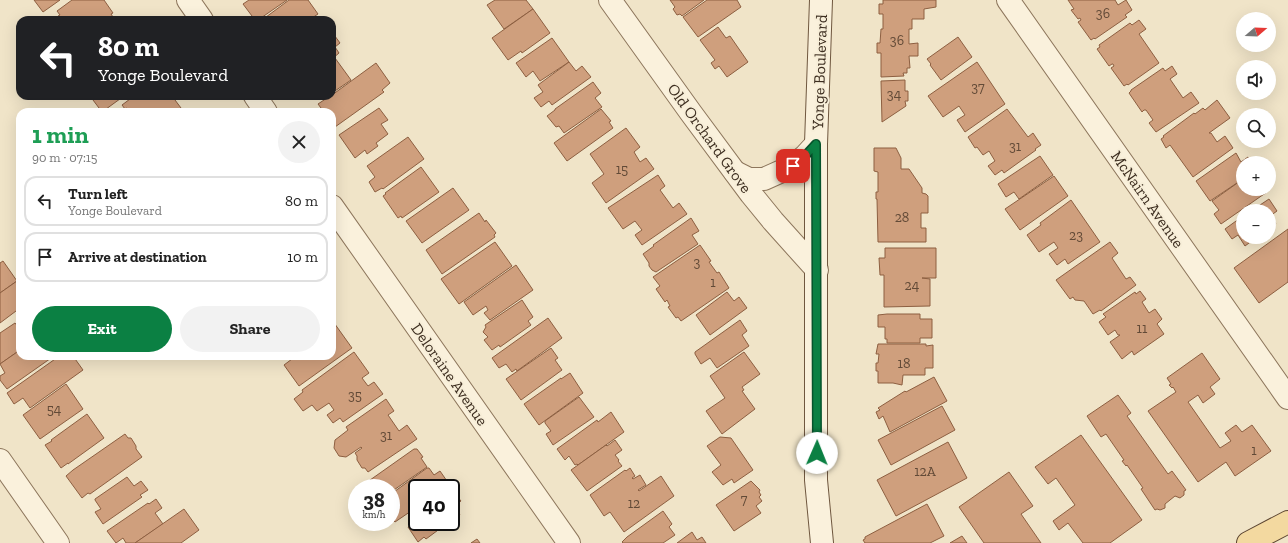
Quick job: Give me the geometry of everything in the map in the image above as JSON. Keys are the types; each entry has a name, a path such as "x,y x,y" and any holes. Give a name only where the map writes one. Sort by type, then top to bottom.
{"main road":[{"path":"1248,543 1288,522"}],"street":[{"path":"188,0 199,16"},
{"name":"Old Orchard Grove","path":"610,0 691,114 768,216 817,270"},
{"name":"Yonge Boulevard","path":"821,0 816,144 816,480 822,543"},
{"name":"McNairn Avenue","path":"1008,0 1288,398"},
{"name":"Yonge Boulevard","path":"735,172 749,179 764,179 793,166 816,144"},
{"name":"Deloraine Avenue","path":"336,212 569,543"},
{"path":"0,460 58,543"}],"building":[{"path":"34,0 60,0 43,12"},
{"path":"72,0 104,0 113,13 111,14 112,16 58,16 60,15 57,11"},
{"path":"249,0 287,0 264,16 252,16 243,4"},
{"path":"289,0 308,0 318,14 315,16 267,16"},
{"path":"495,0 526,0 533,9 504,29 487,5"},
{"path":"670,0 704,0 682,16 680,14 677,15 673,9 675,7"},
{"path":"707,0 737,0 741,7 698,37 683,17"},
{"path":"883,0 936,0 936,7 924,9 924,19 912,19 912,29 909,29 909,44 918,43 918,56 909,56 910,68 907,68 907,73 903,73 904,76 881,77 881,53 877,53 877,43 880,43 881,29 883,29 883,14 879,14 879,4 883,4"},
{"path":"1068,0 1115,0 1118,5 1126,0 1132,10 1125,15 1127,17 1095,39 1094,38 1091,40 1078,22 1081,20 1080,18 1078,19 1071,10 1074,9"},
{"path":"533,9 550,33 522,53 521,51 508,60 492,38"},
{"path":"1139,20 1146,29 1139,34 1159,63 1128,85 1127,84 1124,86 1111,68 1114,66 1113,64 1109,66 1097,49 1100,47 1099,45 1130,23 1132,25"},
{"path":"718,27 726,38 730,36 748,62 727,77 719,66 715,69 711,63 715,60 700,40"},
{"path":"958,37 972,57 941,80 927,59"},
{"path":"336,38 340,43 336,46"},
{"path":"552,38 569,62 540,81 533,71 526,77 516,63"},
{"path":"336,48 339,53 336,56"},
{"path":"336,59 351,80 336,90"},
{"path":"569,62 576,71 582,66 591,77 552,105 549,101 541,107 534,98 543,92 538,85"},
{"path":"977,62 1005,104 965,132 957,120 965,115 959,106 943,117 928,96"},
{"path":"376,63 390,83 382,90 384,92 336,126 336,108 321,108 318,104 324,100 336,100 336,92"},
{"path":"1172,66 1177,74 1170,79 1183,98 1191,92 1199,103 1156,132 1149,123 1153,120 1146,110 1142,112 1129,93 1131,90 1163,68 1165,71"},
{"path":"905,80 905,91 908,91 908,101 905,101 906,106 882,122 881,81"},
{"path":"593,82 601,93 595,98 602,107 564,133 559,126 556,127 547,116"},
{"path":"93,100 118,100 108,108 99,108"},
{"path":"129,100 175,100 181,108 124,108 122,105"},
{"path":"1217,100 1230,118 1209,133 1211,133 1217,142 1225,136 1233,148 1193,177 1170,145 1166,148 1161,139 1194,113 1195,114 1203,108 1205,110"},
{"path":"379,108 388,120 381,124 388,134 376,143 378,146 367,154 365,150 355,158 339,135"},
{"path":"601,109 611,121 609,122 613,128 567,161 554,143"},
{"path":"1007,109 1028,137 1033,133 1041,145 1004,173 1002,170 995,175 988,166 995,161 989,151 983,155 977,147 975,148 968,137"},
{"path":"626,128 640,147 634,152 640,162 646,158 654,169 606,203 592,183 604,174 590,154"},
{"path":"408,137 424,159 383,189 382,188 375,192 369,182 375,177 367,166"},
{"path":"874,148 896,148 901,158 901,169 909,169 922,188 922,193 928,196 928,213 921,213 921,228 926,228 926,242 878,242 876,192 878,192 878,172 874,171"},
{"path":"1236,153 1238,156 1236,156 1236,184 1210,201 1196,181"},
{"path":"1040,156 1053,175 1019,199 1014,192 1006,197 998,184"},
{"path":"421,167 439,192 402,218 401,216 398,218 383,196"},
{"path":"658,175 665,186 660,190 673,208 679,203 687,214 642,245 635,235 642,230 635,221 623,229 608,208"},
{"path":"1054,176 1068,196 1020,230 1005,209"},
{"path":"1236,184 1236,196 1261,196 1250,204 1236,204 1236,214 1221,224 1214,214 1219,210 1212,201"},
{"path":"453,188 469,210 422,243 406,221"},
{"path":"1269,199 1272,204 1262,204"},
{"path":"1071,200 1100,242 1068,264 1065,259 1057,265 1049,254 1058,248 1054,242 1039,252 1027,235 1041,225 1040,223"},
{"path":"479,213 485,222 486,220 496,233 494,235 495,237 442,274 426,250"},
{"path":"691,218 699,231 692,235 698,244 656,272 652,270 643,254"},
{"path":"1236,221 1236,236 1232,239 1225,229"},
{"path":"1288,229 1288,282 1259,303 1234,268 1267,244 1276,244 1276,238"},
{"path":"495,242 512,266 459,304 441,279"},
{"path":"1110,242 1118,253 1112,258 1126,279 1130,277 1136,285 1101,311 1100,310 1093,314 1084,301 1075,300 1073,297 1070,299 1056,280"},
{"path":"700,245 711,261 709,262 717,273 719,272 729,288 681,321 678,317 676,318 668,307 670,306 667,300 665,302 656,289 660,286 653,277"},
{"path":"885,248 936,248 936,278 922,278 930,279 930,306 884,307 884,275 880,275 879,258 885,258"},
{"path":"3,261 16,282 0,293 0,263"},
{"path":"516,265 533,290 490,320 484,313 488,310 486,306 473,315 464,302"},
{"path":"16,282 16,311 0,323 0,293"},
{"path":"1140,291 1146,299 1142,302 1149,313 1155,309 1162,319 1157,324 1164,334 1134,355 1132,351 1122,359 1110,342 1120,335 1118,335 1115,330 1108,335 1099,322 1106,317 1103,314 1135,292 1136,294"},
{"path":"727,292 734,301 739,297 747,308 710,335 696,315"},
{"path":"522,300 533,317 528,321 531,325 500,347 499,345 492,350 484,340 488,337 483,332 486,327 485,325"},
{"path":"920,314 920,319 932,319 932,338 920,338 920,343 887,343 887,339 885,339 885,327 878,327 878,315"},
{"path":"548,318 562,338 517,371 516,369 512,372 506,364 499,368 492,358"},
{"path":"740,320 747,331 742,335 749,346 717,368 710,358 701,364 695,352"},
{"path":"15,323 16,324 16,353 0,364 0,333"},
{"path":"336,326 352,348 336,359"},
{"path":"878,344 933,345 933,368 925,368 925,375 903,375 902,385 893,383 878,383 876,363 878,363 879,354 876,354"},
{"path":"551,348 558,358 555,360 562,370 521,400 506,379"},
{"path":"354,352 369,373 362,378 368,386 374,382 383,394 343,422 340,418 333,423 327,415 334,410 329,403 317,411 312,405 303,411 294,399 303,392 302,390"},
{"path":"744,352 760,374 742,387 744,390 742,391 755,409 722,434 706,411 725,398 710,376"},
{"path":"16,353 16,360 48,360 7,389 0,380 0,376 5,373 0,364"},
{"path":"1202,353 1220,379 1210,387 1215,394 1203,403 1198,395 1188,402 1220,448 1231,441 1225,433 1236,425 1242,432 1252,425 1271,451 1235,476 1226,462 1198,482 1148,411 1176,392 1173,387 1172,388 1169,385 1171,384 1167,378"},
{"path":"54,360 76,360 83,370 30,408 23,398 14,404 7,393"},
{"path":"291,360 335,360 299,386 284,365"},
{"path":"570,373 583,393 539,425 524,404"},
{"path":"934,377 947,401 890,432 883,416 879,419 876,412 880,410 878,408 905,391 906,392"},
{"path":"66,384 83,409 40,439 23,415"},
{"path":"1118,395 1131,413 1127,416 1168,474 1172,471 1186,490 1184,491 1184,495 1180,498 1175,496 1165,504 1165,508 1160,510 1155,510 1141,489 1143,488 1127,465 1126,466 1122,461 1124,460 1106,434 1101,437 1087,416"},
{"path":"579,397 594,417 553,445 546,434 551,431 545,421"},
{"path":"386,399 394,411 388,415 399,431 407,425 417,439 368,472 365,468 362,468 355,453 362,448 361,447 346,457 339,456 334,448 335,440 348,430 346,427"},
{"path":"942,406 955,430 891,465 878,440"},
{"path":"611,412 624,432 578,465 575,465 569,456 565,460 557,449 597,420 598,422"},
{"path":"87,414 104,438 61,468 45,445"},
{"path":"125,434 128,438 131,438 142,457 90,494 88,493 82,498 66,476"},
{"path":"1081,435 1142,520 1110,543 1083,543 1068,523 1059,530 1053,521 1075,505 1056,478 1048,484 1035,467"},
{"path":"720,437 731,438 753,470 734,483 732,479 723,485 712,472 721,465 707,446"},
{"path":"615,440 622,450 615,455 622,466 587,491 571,470"},
{"path":"948,442 967,478 896,516 877,480"},
{"path":"414,449 417,449 423,457 421,458 427,467 400,486 400,479 372,479"},
{"path":"429,468 434,475 440,471 446,479 412,479"},
{"path":"630,468 635,476 632,478 633,479 640,475 646,485 638,490 639,491 661,476 674,496 624,532 610,512 604,516 590,495"},
{"path":"1009,472 1033,506 1021,514 1041,543 984,543 959,507"},
{"path":"127,477 134,486 141,481 148,490 140,495 142,497 103,524 95,512 101,509 95,499"},
{"path":"751,481 760,490 759,492 761,495 759,497 762,501 756,506 761,513 734,531 716,505"},
{"path":"408,482 408,513 400,519 400,488"},
{"path":"156,499 162,508 155,513 163,524 135,543 126,543 123,538 116,543 107,531"},
{"path":"927,504 944,536 930,543 865,543 863,540 865,537"},
{"path":"184,509 199,530 181,543 135,543"},
{"path":"663,511 672,524 669,527 675,535 663,543 622,542 627,537"},
{"path":"411,531 437,531 426,539 424,537 418,542"},
{"path":"692,532 697,540 702,537 706,543 677,543"},
{"path":"962,536 967,543 950,543"},
{"path":"477,539 480,543 471,543"}],"route":[{"path":"793,166 816,144 817,453"}]}
